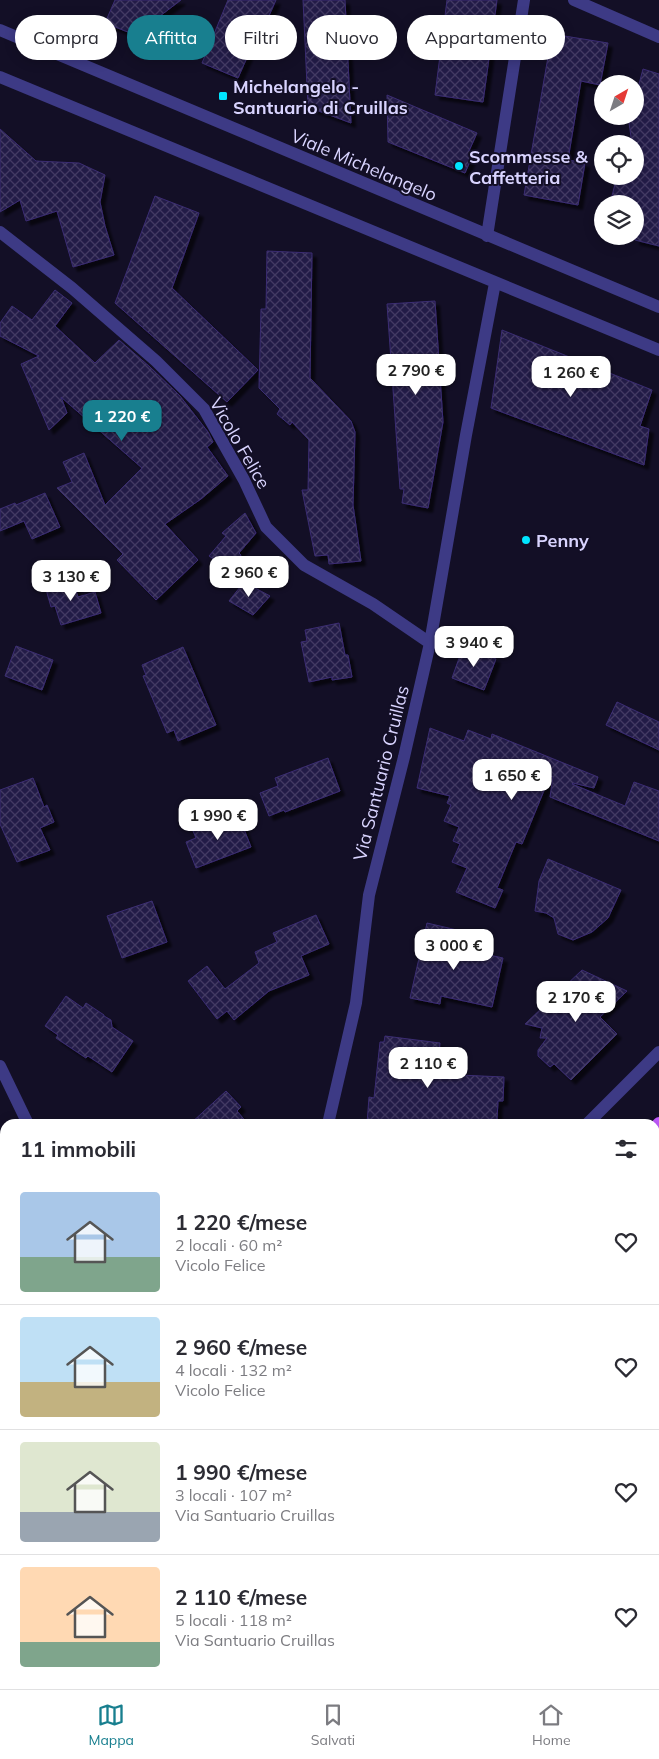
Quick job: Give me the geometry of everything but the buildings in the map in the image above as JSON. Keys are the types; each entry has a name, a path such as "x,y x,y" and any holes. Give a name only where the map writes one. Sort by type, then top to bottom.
{"street":[{"path":"487,236 524,0"},
{"path":"574,0 659,36"},
{"name":"Viale Michelangelo","path":"0,30 659,307"},
{"path":"0,77 659,350"},
{"name":"Vicolo Felice","path":"0,232 79,294 156,361 204,409 244,480 266,527 304,565 373,604 430,643"},
{"name":"Via Santuario Cruillas","path":"329,1119 356,1003 369,895 404,757 430,643 495,282"},
{"path":"592,1119 657,1053"},
{"path":"0,1066 26,1119"}],"place":[{"name":"Michelangelo - Santuario di Cruillas","path":"223,96"},
{"name":"Scommesse & Caffetteria","path":"459,166"},
{"name":"Penny","path":"526,540"}]}
